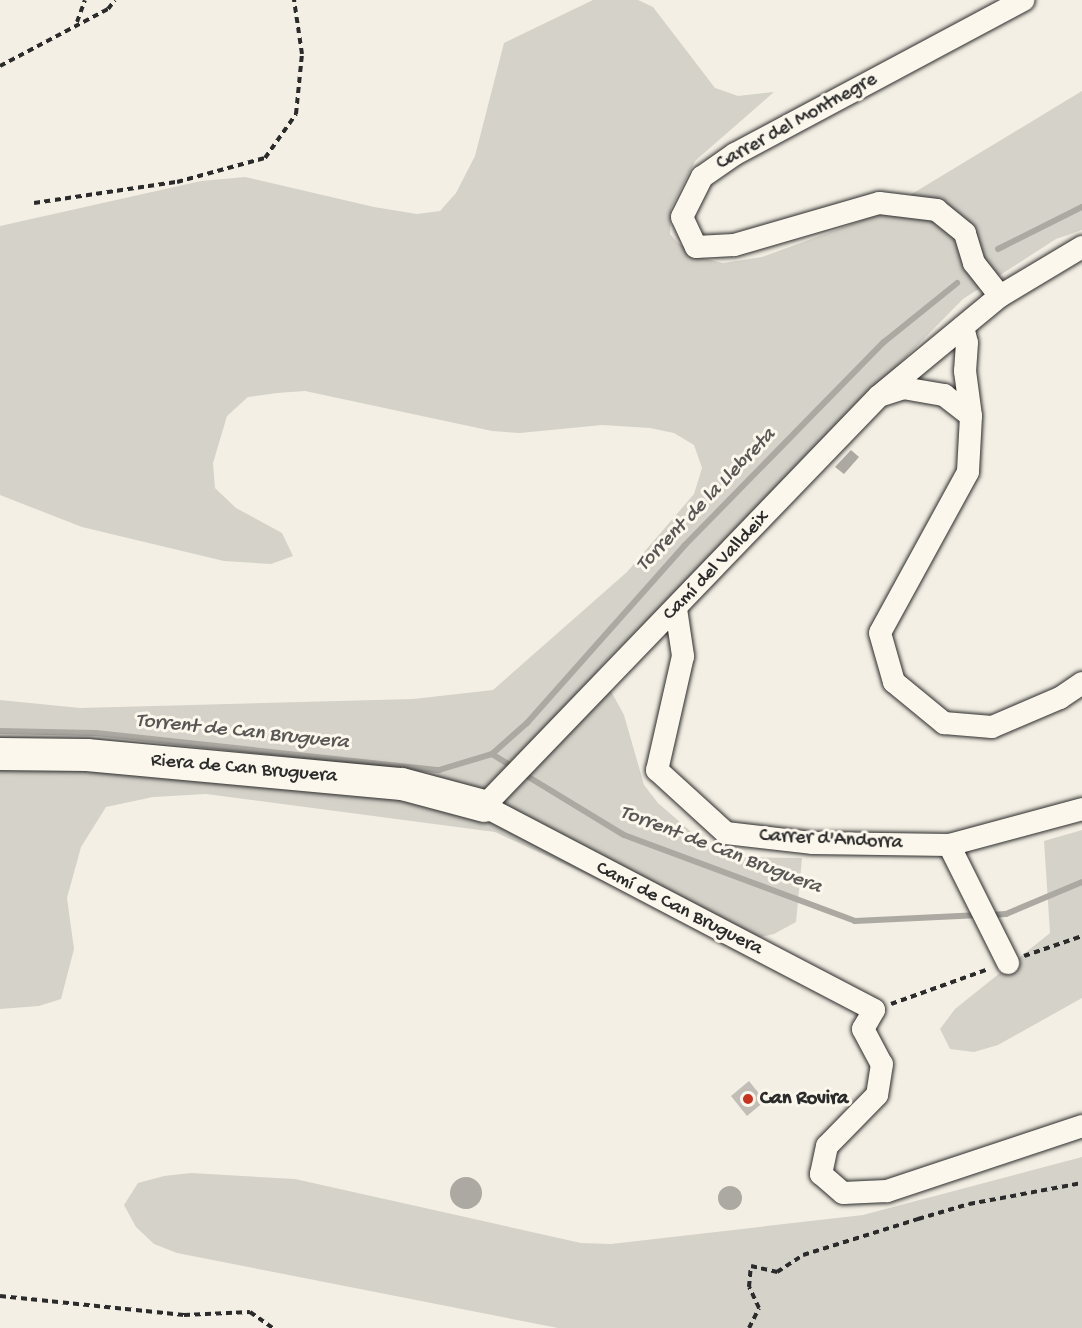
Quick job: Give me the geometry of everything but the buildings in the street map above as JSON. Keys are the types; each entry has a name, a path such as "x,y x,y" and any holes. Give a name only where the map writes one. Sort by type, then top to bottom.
{"street":[{"path":"981,21 996,0"},
{"name":"Carrer del Montnegre","path":"1000,296 974,263 965,233 937,210 879,203 734,245 696,247 682,217 702,177 735,154 1023,0"},
{"path":"879,396 1000,296 1082,247"},
{"path":"963,327 967,343 965,381 971,416 968,472 880,633 894,682 944,723 992,727 1060,698 1082,683"},
{"path":"879,396 903,388 944,395 971,416"},
{"name":"Camí del Valldeix","path":"484,806 879,396"},
{"name":"Carrer d'Andorra","path":"676,609 683,656 657,770 726,833 813,843 949,845 1082,809"},
{"name":"Riera de Can Bruguera","path":"0,754 87,755 402,784 484,806"},
{"name":"Camí de Can Bruguera","path":"484,806 868,1020"},
{"path":"949,845 1008,963"},
{"path":"868,1020 882,1064 878,1095 828,1146 822,1174 843,1194 887,1191 1082,1126"}],"path":[{"path":"77,23 85,0"},
{"path":"0,66 77,23 108,9 115,0"},
{"path":"34,203 177,182 265,158 296,114 302,54 294,0"},
{"path":"868,1020 1008,963 1082,936"},
{"path":"749,1328 759,1308 749,1287 751,1266 777,1272 803,1255 918,1219 969,1204 1082,1182"},
{"path":"0,1296 184,1315 250,1312 273,1328"}],"shaded area":[{"path":"593,0 638,0 653,7 715,88 738,96 774,92 695,161 671,208 670,234 678,243 699,257 723,263 762,257 877,215 1082,91 1082,230 1056,239 963,299 599,669 624,715 644,785 658,803 711,849 734,857 802,858 796,922 774,934 744,941 718,935 495,832 206,794 153,797 106,807 81,847 67,898 74,949 61,999 39,1006 0,1009 0,700 80,708 413,699 493,690 627,572 694,494 702,468 694,445 674,433 650,428 602,425 520,433 492,431 305,391 277,393 248,397 227,416 213,463 215,488 236,508 282,533 293,556 271,564 224,561 82,527 0,495 0,226 201,181 245,177 374,207 417,214 440,211 456,193 475,156 504,43"},
{"path":"851,450 859,457 844,474 835,467"},
{"path":"1082,830 1082,998 998,1045 974,1052 950,1049 940,1029 955,1009 1050,933 1044,841"},
{"path":"1082,1157 1082,1328 558,1328 177,1253 154,1244 136,1227 124,1205 138,1183 164,1176 191,1173 295,1179 581,1243 611,1244 863,1215"},
{"path":"466,1177 477,1182 482,1193 477,1204 466,1209 455,1204 450,1193 455,1182"},
{"path":"730,1186 738,1190 742,1198 738,1206 730,1210 722,1206 718,1198 722,1190"}],"waterway":[{"name":"Torrent de la Llebreta","path":"998,249 1082,207"},
{"name":"Torrent de la Llebreta","path":"492,754 527,723 684,546 884,342 957,283"},
{"name":"Torrent de Can Bruguera","path":"0,731 96,733 439,770 492,754 514,768"},
{"name":"Torrent de Can Bruguera","path":"522,773 624,835 855,921 980,915"},
{"name":"Torrent de Can Bruguera","path":"990,915 1006,914 1082,882"}],"place":[{"name":"Can Rovira","path":"748,1099"}]}
